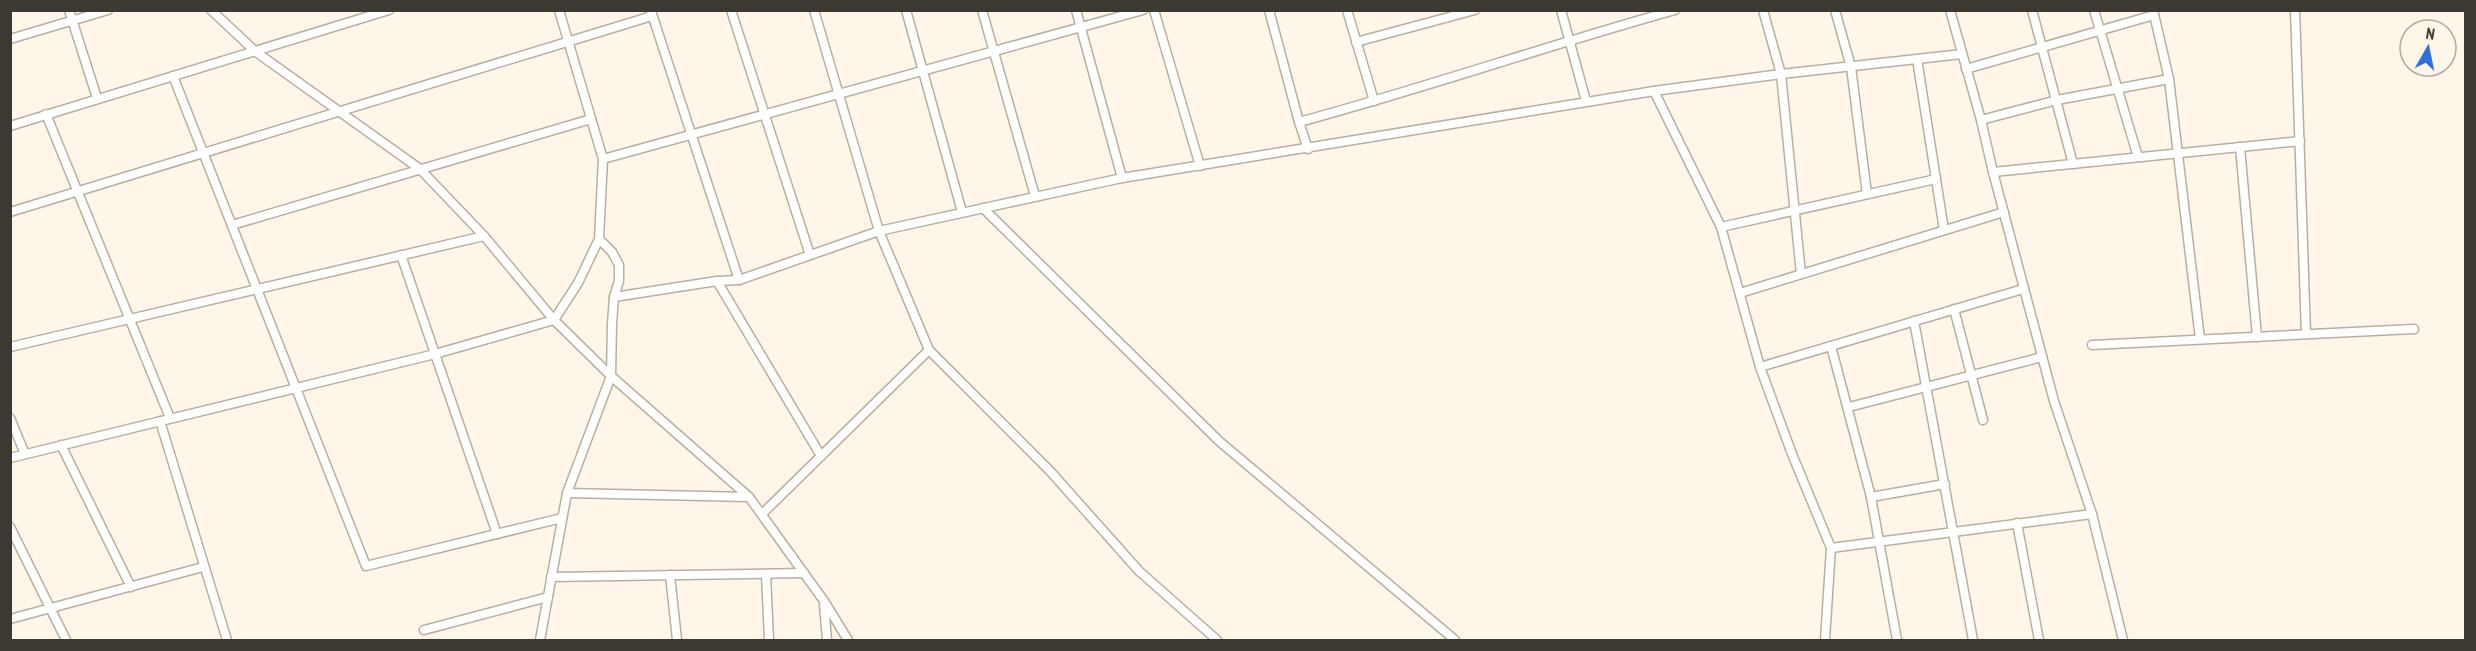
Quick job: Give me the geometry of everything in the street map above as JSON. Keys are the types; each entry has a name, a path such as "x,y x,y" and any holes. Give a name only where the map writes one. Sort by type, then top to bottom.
{"street":[{"path":"69,10 96,99"},
{"path":"10,39 108,10"},
{"path":"211,10 256,52 420,170 484,236 554,320 611,376 749,497 824,601 848,640"},
{"path":"10,126 389,10"},
{"path":"10,458 435,354 554,320 578,283 599,239 603,159 559,10"},
{"path":"731,10 810,255"},
{"path":"814,10 879,231 928,350 1050,471 1139,571 1217,640"},
{"path":"906,10 962,212"},
{"path":"982,10 1035,196"},
{"path":"1076,10 1122,178"},
{"path":"603,159 1143,10"},
{"path":"1154,10 1200,166"},
{"path":"1269,10 1308,149"},
{"path":"1347,10 1374,101"},
{"path":"1356,42 1475,10"},
{"path":"1561,10 1586,101"},
{"path":"1299,122 1675,10"},
{"path":"1762,10 1781,74 1801,274"},
{"path":"1835,10 1851,67 1867,194"},
{"path":"1950,10 1981,120 2023,289 2054,401 2092,514 2123,640"},
{"path":"2032,10 2073,164"},
{"path":"2094,10 2138,157"},
{"path":"2295,10 2306,334"},
{"path":"10,212 569,41 651,13 739,280"},
{"path":"1966,69 2153,13 2169,79 2200,339"},
{"path":"614,297 717,281 739,280 879,231 1122,178 1308,149 1586,101 1781,74 1962,54"},
{"path":"1917,59 1944,230"},
{"path":"173,76 366,566 562,518"},
{"path":"1981,120 2057,100 2169,79"},
{"path":"1654,92 1721,227 1760,368 1831,548 1825,640"},
{"path":"46,114 132,318 170,418"},
{"path":"232,225 591,120"},
{"path":"1993,172 2300,141"},
{"path":"2240,147 2257,337"},
{"path":"1721,227 1935,179"},
{"path":"983,208 1219,441 1455,640"},
{"path":"1740,294 2004,212"},
{"path":"10,347 484,236"},
{"path":"540,640 567,493 611,376 614,297 619,281 619,265 612,252 599,239"},
{"path":"401,255 497,534"},
{"path":"717,281 821,456"},
{"path":"1760,368 2023,289"},
{"path":"1954,309 1983,420"},
{"path":"1914,321 1973,640"},
{"path":"2092,345 2414,329"},
{"path":"1831,346 1849,407 1870,497 1898,640"},
{"path":"762,514 928,350"},
{"path":"1849,407 2042,357"},
{"path":"10,418 25,454"},
{"path":"160,421 227,640"},
{"path":"61,445 131,587"},
{"path":"1870,497 1944,484"},
{"path":"567,493 749,497"},
{"path":"1831,548 2092,514"},
{"path":"2017,523 2040,640"},
{"path":"10,527 66,640"},
{"path":"10,619 203,567"},
{"path":"551,577 804,573"},
{"path":"766,574 769,640"},
{"path":"670,575 677,640"},
{"path":"424,630 548,597"},
{"path":"824,601 827,640"}]}
